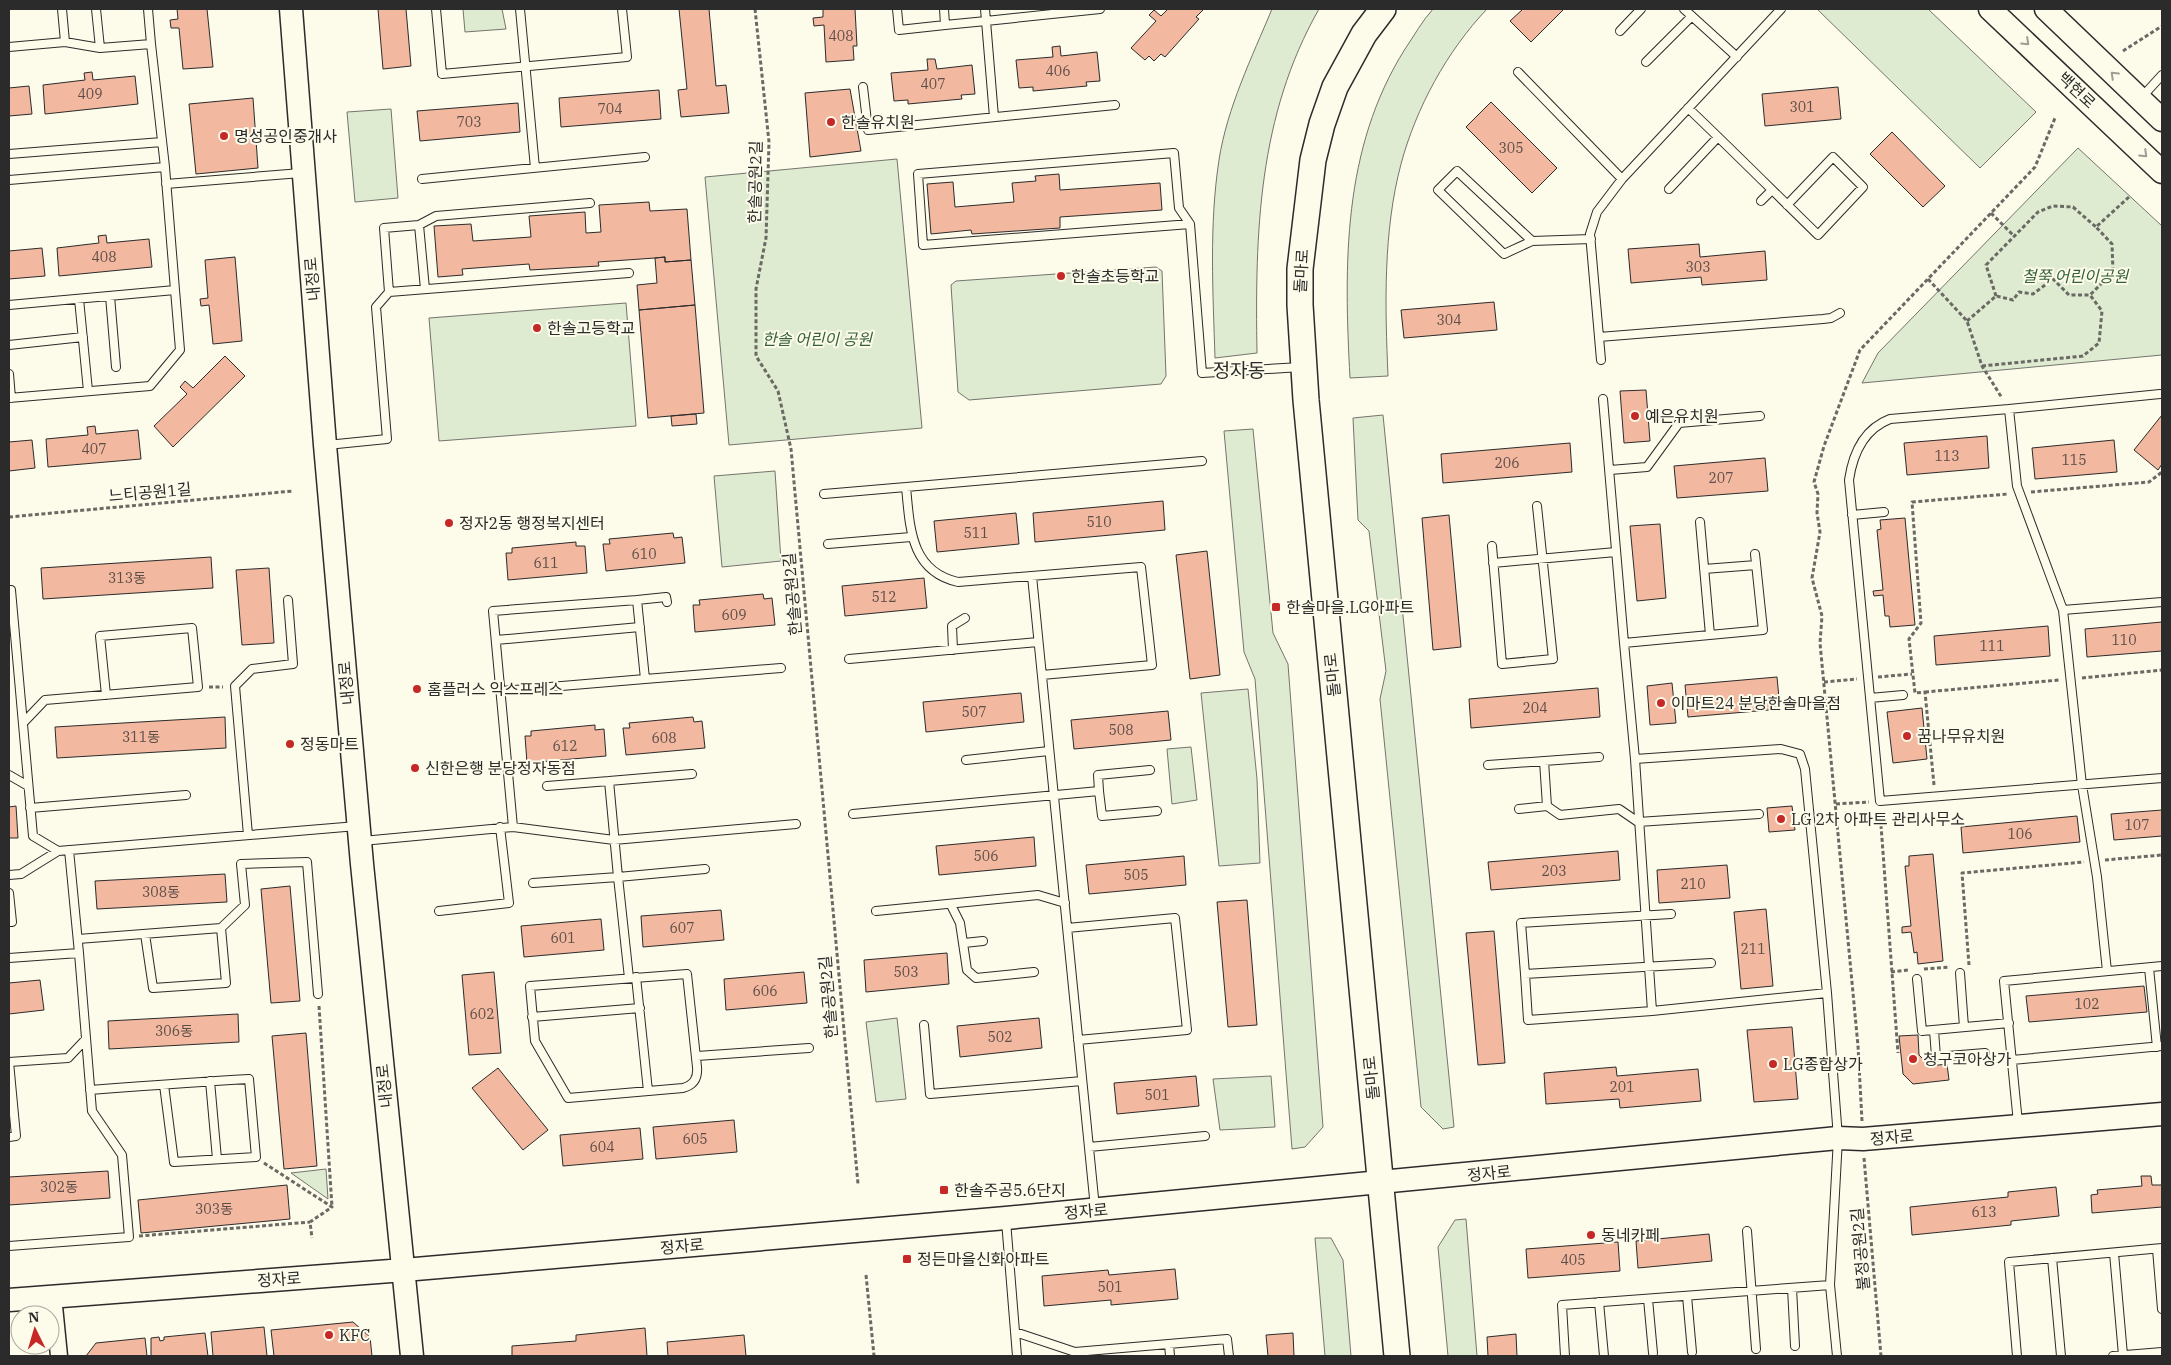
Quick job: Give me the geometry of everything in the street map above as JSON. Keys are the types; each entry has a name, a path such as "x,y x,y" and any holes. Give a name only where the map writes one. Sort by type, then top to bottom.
{"main road":[{"name":"돌마로","path":"1382,9 1364,34 1335,87 1322,124 1313,160 1300,269 1300,305 1303,367 1397,1356"}],"street":[{"name":"내정로","path":"290,9 325,445 359,833 412,1356"},
{"name":"백현로","path":"1990,9 2162,172"},
{"path":"2046,9 2162,120"},
{"name":"정자로","path":"9,1300 404,1270 1006,1218 1838,1138 1863,1139 2162,1114"},
{"path":"53,1296 58,1356"}],"lane":[{"path":"62,9 65,42"},
{"path":"96,9 100,48"},
{"path":"9,374 10,398 150,386 180,350 165,167 148,9"},
{"path":"436,9 442,74 627,58 622,9"},
{"path":"520,9 535,168"},
{"path":"897,9 898,30 1100,9"},
{"path":"944,9 945,25"},
{"path":"985,9 994,117"},
{"path":"1620,31 1642,9"},
{"path":"1684,9 1736,57"},
{"path":"1601,360 1590,234 1597,212 1622,179 1781,9"},
{"path":"1646,62 1692,16"},
{"path":"9,47 65,42 100,48 151,44"},
{"path":"1518,72 1622,179"},
{"path":"2140,99 2162,75"},
{"path":"863,88 868,130 1115,105"},
{"path":"1688,108 1718,137 1787,205 1818,235 1863,187 1833,158 1787,205"},
{"path":"1669,189 1718,137"},
{"path":"9,154 162,142"},
{"path":"1190,224 924,246 918,174 1174,153 1179,208 1190,224 1202,373 1303,367"},
{"path":"422,179 645,157"},
{"path":"1452,162 1456,170 1532,241"},
{"path":"9,180 165,167"},
{"path":"1456,170 1438,190 1504,254 1532,241 1591,239"},
{"path":"166,184 304,173"},
{"path":"1761,201 1772,190"},
{"path":"389,292 384,228 419,225 436,216 590,203"},
{"path":"419,225 425,289"},
{"path":"325,445 387,439 376,307 389,292 629,273"},
{"path":"9,305 175,290"},
{"path":"110,296 116,367"},
{"path":"79,299 88,391"},
{"path":"1599,336 1823,319 1831,318 1840,313"},
{"path":"9,345 83,337"},
{"path":"2160,394 1890,419 1877,424 1866,435 1851,465 1849,480 1880,801 2162,778"},
{"path":"1603,398 1636,759 1638,822 1652,1011"},
{"path":"2009,409 2016,486 2063,610 2082,785 2097,877 2107,971"},
{"path":"1610,470 1646,467 1679,423 1760,416"},
{"path":"824,494 1202,461"},
{"path":"906,487 911,537 925,563 935,574 946,579 958,582 1141,567 1152,665 1042,675"},
{"path":"1492,546 1502,664 1553,659 1537,506"},
{"path":"1852,515 1884,512"},
{"path":"1700,522 1710,635"},
{"path":"828,544 911,537"},
{"path":"1493,563 1616,552"},
{"path":"1624,643 1763,630 1755,554"},
{"path":"1704,569 1756,565"},
{"path":"1032,576 1096,1210"},
{"path":"9,590 11,590 33,836 58,851"},
{"path":"513,827 493,610 666,597 666,602"},
{"path":"248,835 235,686 252,669 293,664 288,600"},
{"path":"637,600 645,680"},
{"path":"2063,610 2162,602"},
{"path":"953,650 952,626 965,618"},
{"path":"496,640 640,627"},
{"path":"23,723 45,700 106,695 198,687 192,628 100,636 106,695"},
{"path":"849,659 1038,642"},
{"path":"501,692 781,668"},
{"path":"1870,698 1903,695"},
{"path":"1636,759 1781,749 1800,754 1805,769 1827,993 1838,1138 1830,1285 1837,1356"},
{"path":"966,760 1049,751"},
{"path":"1488,765 1599,757"},
{"path":"1544,761 1547,806"},
{"path":"1150,770 1098,775 1102,816 1157,811"},
{"path":"546,786 692,774"},
{"path":"9,775 28,786"},
{"path":"609,781 618,876 632,977 640,1008 648,1091"},
{"path":"853,814 1099,791"},
{"path":"30,808 186,795"},
{"path":"1519,809 1547,806 1560,814 1619,809 1638,822 1759,814"},
{"path":"9,875 21,874 58,851 248,835 513,827 614,840 796,824"},
{"path":"439,911 509,903 500,827"},
{"path":"9,1246 129,1237 122,1156 92,1111 80,953 69,850"},
{"path":"78,939 221,928 245,904 241,864 306,862 318,994"},
{"path":"533,883 705,869"},
{"path":"9,894 12,922 9,922"},
{"path":"876,911 1038,896 1064,903"},
{"path":"951,904 960,923 967,970 976,978 1034,972"},
{"path":"1670,914 1521,923 1528,1020 1652,1011 1827,993"},
{"path":"1067,928 1175,918 1187,1030 1078,1040"},
{"path":"145,934 153,988 226,983 221,928"},
{"path":"964,943 983,941"},
{"path":"9,958 80,953"},
{"path":"1526,974 1712,962"},
{"path":"2018,1125 2004,981 2162,966"},
{"path":"2012,1060 2160,1047 2149,968"},
{"path":"687,974 698,1075 689,1086 568,1098 535,1041 530,986 632,977 687,974"},
{"path":"1960,974 1964,1027"},
{"path":"1918,979 1922,1031 2009,1023"},
{"path":"532,1017 640,1008"},
{"path":"924,1025 930,1094 1082,1081"},
{"path":"1934,1030 1936,1057 1985,1053"},
{"path":"9,1137 16,1136 9,1062 68,1058 86,1039"},
{"path":"696,1056 809,1048"},
{"path":"90,1090 249,1078 256,1157 174,1162 164,1085"},
{"path":"210,1081 217,1159"},
{"path":"1089,1147 1205,1136"},
{"path":"1006,1218 1017,1356"},
{"path":"1747,1231 1756,1349"},
{"path":"2017,1356 2009,1262 2160,1248 2162,1309"},
{"path":"2114,1253 2123,1355"},
{"path":"2052,1258 2061,1356"},
{"path":"1566,1356 1562,1305 1830,1285"},
{"path":"1792,1288 1795,1346"},
{"path":"1687,1296 1692,1352"},
{"path":"1648,1299 1653,1353"},
{"path":"1599,1302 1604,1356"},
{"path":"1014,1332 1076,1354 1110,1353 1169,1344 1227,1339 1229,1356"},
{"path":"1169,1344 1170,1356"},
{"path":"2113,1356 2162,1352"}],"path":[{"name":"한솔공원2길","path":"755,9 769,142 766,238 756,289 756,356 778,391 791,449 858,1184"},
{"path":"2122,51 2162,26"},
{"path":"2096,227 2129,197"},
{"path":"2053,206 2073,207 2112,244 2113,272 2090,295 2069,294 2053,279 2033,294 2019,292 2013,300 1996,296 1986,265 2038,212 2053,206"},
{"path":"1991,213 2014,236"},
{"path":"1928,279 1967,321 1982,366 2009,409"},
{"path":"1982,366 2083,356 2099,343 2102,310 2090,295"},
{"path":"1967,321 1996,296"},
{"path":"2030,492 2149,482 2162,472"},
{"name":"느티공원1길","path":"9,517 293,491"},
{"path":"2011,493 1912,502 1921,623 1909,639 1914,693 2063,679"},
{"path":"2073,678 2162,670"},
{"path":"1874,677 1912,674"},
{"path":"1824,682 1864,678"},
{"path":"198,687 235,686"},
{"path":"1925,692 1934,788"},
{"path":"1836,804 1880,801 1898,1053"},
{"path":"2095,861 2162,855"},
{"path":"1920,969 1970,965 1962,873 2086,862"},
{"path":"1891,972 1910,970"},
{"path":"318,994 332,1207"},
{"name":"불정공원2길","path":"1863,1139 1882,1356"},
{"path":"256,1157 332,1207"},
{"path":"129,1237 310,1222 332,1207"},
{"path":"310,1222 312,1238"},
{"path":"866,1275 874,1356"}],"green space":[{"path":"463,9 502,9 506,29 465,32"},
{"path":"1272,9 1319,9 1299,50 1283,91 1272,133 1264,176 1257,264 1257,353 1215,358 1213,234 1219,160 1234,102"},
{"path":"1433,9 1487,9 1459,43 1435,81 1415,122 1401,164 1395,190 1388,243 1386,323 1388,376 1350,378 1347,293 1348,251 1358,167 1369,127 1384,87 1405,49"},
{"path":"1817,9 1928,9 2036,112 1980,168"},
{"path":"391,109 398,198 355,202 347,112"},
{"name":"철쭉 어린이공원","path":"2078,148 2162,226 2162,355 1862,383 1878,353"},
{"name":"한솔 어린이 공원","path":"897,159 922,428 729,445 705,177"},
{"path":"1156,267 1162,271 1166,376 1161,384 969,400 958,392 951,285 956,281"},
{"path":"626,303 636,426 439,441 429,318"},
{"path":"1383,415 1454,1127 1443,1129 1421,1107 1380,699 1386,671 1369,531 1358,520 1353,418"},
{"path":"1253,429 1273,633 1288,664 1323,1127 1305,1147 1292,1149 1255,679 1244,652 1224,431"},
{"path":"775,471 781,561 722,567 714,476"},
{"path":"1248,689 1257,779 1260,863 1219,866 1201,693"},
{"path":"1191,747 1197,800 1172,804 1167,749"},
{"path":"897,1018 906,1099 876,1102 866,1022"},
{"path":"1271,1076 1275,1127 1220,1130 1213,1079"},
{"path":"326,1169 328,1199 291,1173"},
{"path":"1466,1219 1477,1356 1448,1356 1438,1247 1455,1220"},
{"path":"1315,1238 1331,1238 1343,1260 1351,1356 1325,1356"}],"building":[{"path":"177,9 207,9 213,67 183,69 179,28 171,28 170,20 178,19"},
{"path":"378,9 406,9 411,66 383,69"},
{"path":"679,9 709,9 716,86 726,85 729,113 681,117 678,90 687,89"},
{"path":"823,9 855,9 857,46 853,46 854,60 826,62 824,25 814,26 813,18 823,17"},
{"path":"1168,9 1204,9 1196,17 1199,19 1165,57 1161,54 1154,61 1149,56 1145,60 1131,48 1156,21 1149,15 1154,10 1161,16"},
{"path":"1523,9 1564,9 1531,42 1510,21"},
{"path":"1060,46 1061,56 1097,52 1100,81 1086,82 1087,86 1033,91 1033,87 1019,88 1016,60 1053,57 1052,47"},
{"path":"927,59 935,59 937,69 972,65 975,94 961,95 962,99 908,104 908,100 894,101 891,73 928,70"},
{"path":"92,72 93,80 135,76 138,104 45,114 43,85 85,80 84,73"},
{"path":"29,86 32,114 9,116 9,88"},
{"path":"1838,87 1841,119 1765,126 1762,94"},
{"name":"한솔유치원","path":"850,89 861,151 810,157 805,93"},
{"path":"659,90 661,119 561,127 559,98"},
{"name":"명성공인중개사","path":"253,98 258,168 196,174 189,104"},
{"path":"1491,102 1557,168 1532,193 1466,127"},
{"path":"518,103 520,132 420,141 417,111"},
{"path":"1892,132 1945,186 1923,207 1870,154"},
{"path":"1059,174 1060,190 1160,183 1162,210 1060,217 1060,228 972,234 971,230 931,234 927,184 953,182 955,207 1014,202 1012,183 1036,181 1035,176"},
{"path":"649,202 650,211 687,209 691,260 665,262 665,257 598,262 599,266 530,270 529,264 462,269 463,275 438,277 434,226 471,224 473,241 531,237 529,216 585,212 586,233 601,232 599,205"},
{"path":"106,235 107,243 149,239 152,267 59,276 57,248 99,243 98,236"},
{"path":"1699,244 1700,257 1765,251 1767,280 1702,285 1701,277 1631,283 1628,249"},
{"path":"42,248 45,276 9,279 9,251"},
{"path":"235,257 242,341 213,344 209,305 201,306 200,299 208,298 205,260"},
{"path":"665,257 665,262 691,260 695,305 639,310 637,285 657,283 655,258"},
{"path":"1494,302 1497,330 1404,338 1401,310"},
{"path":"695,305 704,413 648,418 639,310"},
{"path":"225,356 245,376 173,447 154,426 187,394 180,387 185,381 193,388"},
{"name":"예은유치원","path":"1646,390 1650,441 1624,443 1620,391"},
{"path":"696,414 697,424 672,426 671,416"},
{"path":"2162,415 2162,464 2158,470 2134,450"},
{"path":"95,426 96,434 138,430 141,459 48,467 46,439 88,435 87,427"},
{"path":"1987,436 1989,468 1907,475 1904,443"},
{"path":"32,440 35,468 9,471 9,442"},
{"path":"2114,440 2117,472 2035,479 2032,448"},
{"path":"1570,443 1572,472 1443,483 1441,454"},
{"path":"1765,458 1768,491 1677,498 1674,466"},
{"path":"1163,501 1165,530 1035,542 1033,513"},
{"path":"1016,513 1019,544 937,552 934,521"},
{"path":"1449,515 1461,647 1433,650 1422,518"},
{"path":"1905,518 1915,625 1890,627 1889,616 1885,616 1883,595 1874,596 1873,591 1883,590 1877,530 1881,529 1880,520"},
{"path":"1660,524 1666,598 1637,601 1630,526"},
{"path":"673,533 674,538 682,537 685,563 606,571 603,544 610,544 609,539"},
{"path":"576,542 576,546 585,546 587,573 508,580 506,553 512,553 512,548"},
{"path":"1207,551 1220,675 1190,679 1176,555"},
{"path":"211,557 213,588 43,599 41,568"},
{"path":"269,568 274,643 242,645 236,570"},
{"path":"924,578 927,608 845,616 842,586"},
{"path":"763,594 764,599 772,598 775,625 695,632 693,605 700,605 699,600"},
{"path":"2162,622 2162,651 2087,657 2085,629"},
{"path":"2048,626 2050,656 1936,665 1934,636"},
{"path":"1777,677 1780,709 1688,717 1685,685"},
{"name":"이마트24 분당한솔마을점","path":"1672,683 1676,723 1650,725 1647,686"},
{"path":"1598,688 1600,717 1471,728 1469,699"},
{"path":"1021,693 1024,722 926,732 923,702"},
{"name":"꿈나무유치원","path":"1922,708 1927,759 1893,763 1887,712"},
{"path":"1168,711 1171,740 1074,749 1071,720"},
{"path":"225,717 226,748 57,758 55,727"},
{"path":"693,717 694,722 702,721 705,748 626,755 623,728 630,728 629,723"},
{"path":"595,725 595,730 604,729 606,756 527,763 525,736 531,736 531,731"},
{"path":"16,806 18,838 9,838 9,807"},
{"name":"LG 2차 아파트 관리사무소","path":"1792,806 1795,830 1769,832 1767,808"},
{"path":"2162,810 2162,836 2114,840 2111,814"},
{"path":"2077,816 2080,842 1963,853 1961,827"},
{"path":"1034,837 1036,866 939,875 936,846"},
{"path":"1618,851 1620,880 1491,890 1488,862"},
{"path":"1933,854 1943,961 1918,964 1917,952 1914,953 1911,932 1902,933 1902,927 1911,926 1905,866 1909,866 1909,856"},
{"path":"1184,856 1186,885 1089,894 1086,865"},
{"path":"1727,865 1730,898 1659,903 1657,870"},
{"path":"225,874 227,902 97,909 95,881"},
{"path":"290,886 300,1001 271,1003 261,889"},
{"path":"1247,900 1257,1025 1228,1027 1217,902"},
{"path":"1766,909 1773,986 1741,989 1734,912"},
{"path":"721,910 724,940 643,947 641,916"},
{"path":"601,919 604,950 524,957 521,926"},
{"path":"1494,931 1505,1063 1478,1065 1466,933"},
{"path":"947,953 949,984 866,992 864,960"},
{"path":"494,972 501,1053 469,1055 462,975"},
{"path":"804,972 807,1003 726,1010 724,979"},
{"path":"40,980 44,1010 9,1014 9,983"},
{"path":"2144,986 2147,1012 2029,1022 2026,996"},
{"path":"238,1014 239,1042 109,1049 108,1021"},
{"path":"1039,1018 1042,1048 960,1057 957,1026"},
{"name":"LG종합상가","path":"1792,1027 1798,1099 1754,1102 1747,1030"},
{"path":"306,1033 317,1166 284,1169 272,1036"},
{"name":"청구코아상가","path":"1918,1035 1919,1055 1930,1066 1947,1064 1949,1080 1913,1084 1903,1074 1899,1036"},
{"path":"1616,1067 1617,1076 1698,1069 1701,1101 1620,1108 1619,1099 1546,1104 1544,1073"},
{"path":"498,1068 548,1130 523,1150 472,1088"},
{"path":"1196,1076 1199,1106 1117,1114 1114,1083"},
{"path":"734,1120 737,1152 656,1159 653,1127"},
{"path":"640,1128 643,1159 563,1166 560,1135"},
{"path":"108,1171 110,1198 9,1205 9,1177"},
{"path":"2141,1176 2151,1176 2152,1185 2162,1185 2162,1207 2092,1213 2091,1195 2098,1194 2097,1190 2142,1186"},
{"path":"287,1185 290,1219 141,1233 138,1200"},
{"path":"2056,1187 2059,1216 2011,1221 2011,1225 1912,1235 1910,1207 2008,1197 2008,1192"},
{"path":"1709,1234 1712,1261 1638,1268 1636,1241"},
{"path":"1618,1242 1620,1271 1528,1278 1526,1249"},
{"path":"1175,1269 1178,1299 1111,1305 1111,1300 1044,1306 1042,1276 1108,1270 1109,1275"},
{"path":"353,1322 370,1337 372,1356 274,1356 271,1330"},
{"path":"264,1327 267,1356 213,1356 211,1332"},
{"path":"645,1328 647,1356 512,1356 512,1346 576,1341 576,1335"},
{"path":"205,1333 208,1356 151,1356 151,1338 159,1337 160,1341 164,1340 164,1337"},
{"path":"1293,1333 1294,1356 1268,1356 1266,1335"},
{"path":"1516,1334 1517,1356 1488,1356 1487,1337"},
{"path":"744,1335 746,1356 668,1356 667,1342"},
{"path":"145,1338 147,1356 86,1356 96,1343"}],"place":[{"name":"한솔유치원","path":"831,122"},
{"name":"명성공인중개사","path":"224,136"},
{"name":"한솔초등학교","path":"1061,276"},
{"name":"한솔고등학교","path":"537,328"},
{"name":"예은유치원","path":"1635,416"},
{"name":"정자2동 행정복지센터","path":"449,523"},
{"name":"한솔마을.LG아파트","path":"1276,607"},
{"name":"홈플러스 익스프레스","path":"417,689"},
{"name":"이마트24 분당한솔마을점","path":"1661,703"},
{"name":"꿈나무유치원","path":"1907,736"},
{"name":"정동마트","path":"290,744"},
{"name":"신한은행 분당정자동점","path":"415,768"},
{"name":"LG 2차 아파트 관리사무소","path":"1781,819"},
{"name":"청구코아상가","path":"1913,1059"},
{"name":"LG종합상가","path":"1773,1064"},
{"name":"한솔주공5.6단지","path":"944,1190"},
{"name":"동네카페","path":"1591,1235"},
{"name":"정든마을신화아파트","path":"907,1259"},
{"name":"KFC","path":"329,1335"}],"district":[{"name":"정자동","path":"1239,370"}]}
